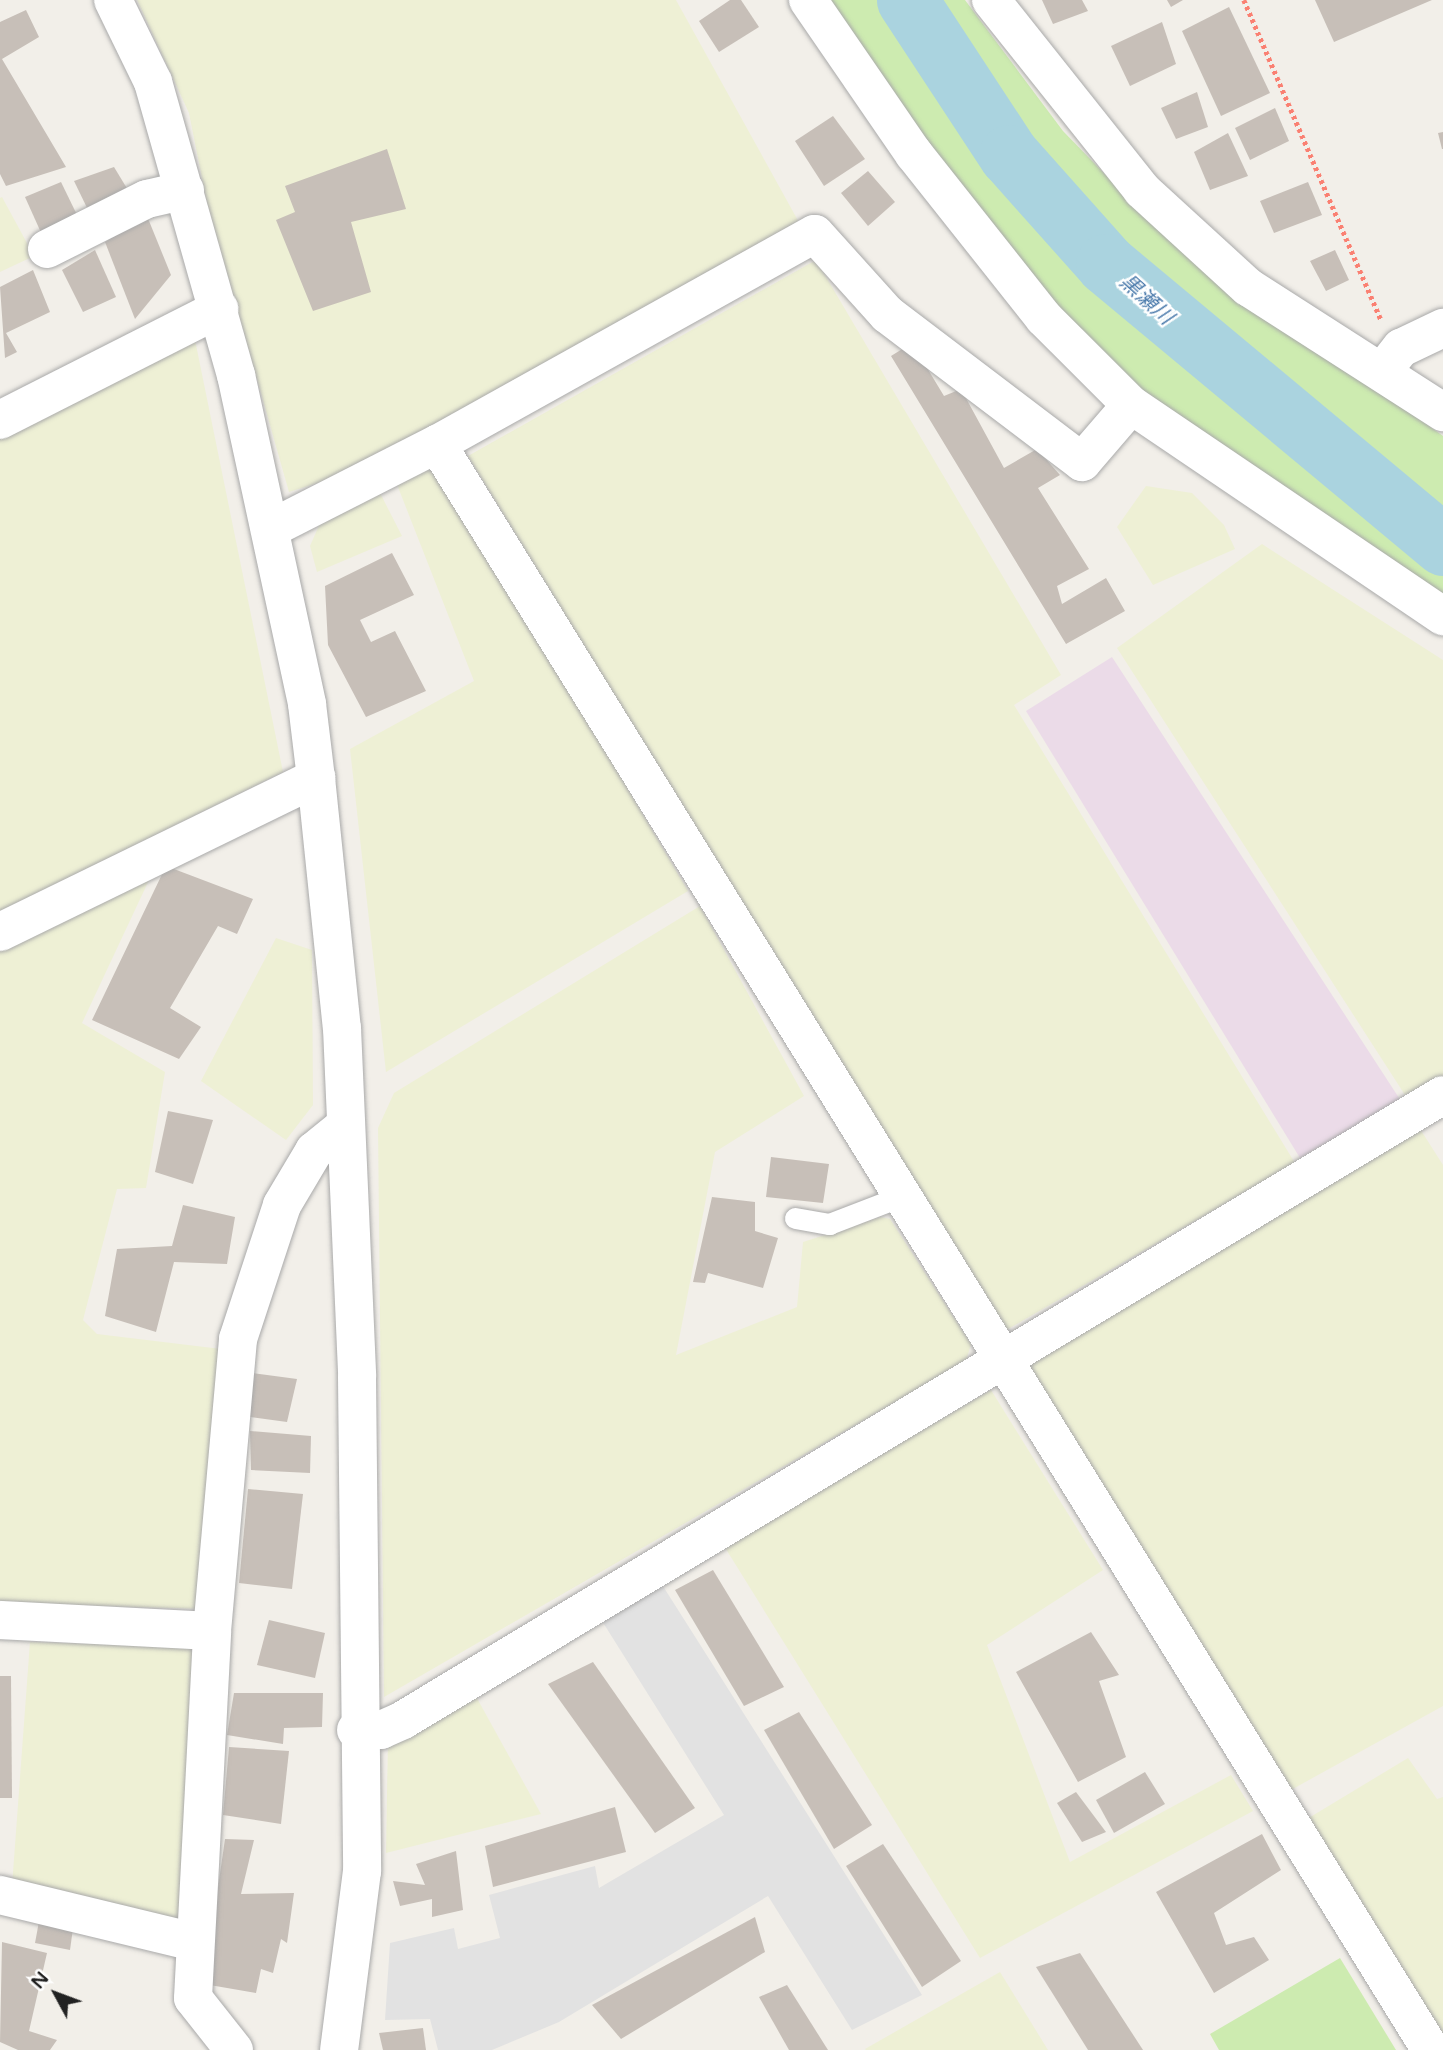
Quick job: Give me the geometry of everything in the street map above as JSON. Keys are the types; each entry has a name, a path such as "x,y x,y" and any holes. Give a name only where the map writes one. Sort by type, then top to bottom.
{"street":[{"path":"113,0 153,82 219,309 271,529 316,778 342,1028 356,1377 356,1730 362,1871 339,2050"},
{"path":"808,0 914,154 1044,318 1131,405 1443,616"},
{"path":"991,0 1142,190 1248,287 1392,360 1443,412"},
{"path":"47,249 147,200 185,190"},
{"path":"271,529 438,444 815,234 887,314 1082,462 1131,405"},
{"path":"0,419 219,309"},
{"path":"1392,360 1443,328"},
{"path":"438,444 904,1195 1000,1357 1431,2050"},
{"path":"0,932 316,778"},
{"path":"356,1730 381,1730 415,1713 1000,1357 1443,1095"},
{"path":"234,2050 193,1997 212,1631 239,1339 282,1205 314,1151 345,1126"},
{"path":"0,1620 212,1631"},
{"path":"0,1895 194,1942"}],"lane":[{"path":"795,1219 829,1224 904,1195"}],"path":[{"path":"1244,0 1385,331 1392,360"}],"shaded area":[{"path":"1112,657 1401,1101 1300,1158 1026,711"},
{"path":"661,1583 922,1995 852,2030 768,1896 559,2022 492,2050 438,2050 430,2019 385,2020 390,1943 454,1928 458,1949 500,1938 489,1895 595,1866 599,1888 724,1815 602,1621"}],"green space":[{"path":"137,0 676,0 801,226 363,469 289,492 207,203 189,113"},
{"path":"828,0 965,0 1063,131 1165,236 1443,436 1443,601 1146,402 1056,317 869,69"},
{"path":"2,197 34,256 0,272 0,198"},
{"path":"816,260 1061,675 1014,705 1295,1163 1003,1332 468,456"},
{"path":"194,335 283,772 0,912 0,433"},
{"path":"436,464 688,891 386,1072 350,749 474,681 396,482"},
{"path":"1146,486 1192,493 1224,525 1235,549 1153,585 1117,527"},
{"path":"379,491 402,536 317,572 310,546 321,521"},
{"path":"1262,544 1443,660 1443,1077 1405,1095 1117,648"},
{"path":"157,863 82,1023 165,1072 146,1188 117,1189 83,1320 97,1334 221,1349 204,1609 0,1603 0,946"},
{"path":"700,906 804,1096 715,1152 676,1355 797,1307 803,1242 881,1217 890,1219 971,1344 966,1361 384,1697 378,1128 394,1093"},
{"path":"276,938 312,950 313,1105 286,1140 201,1081"},
{"path":"1415,1121 1443,1165 1443,1706 1280,1796 1022,1357"},
{"path":"991,1390 1103,1570 987,1645 1070,1862 1231,1775 1253,1811 980,1958 724,1546"},
{"path":"30,1642 200,1647 183,1928 12,1886"},
{"path":"473,1691 541,1814 386,1853 388,1739"},
{"path":"1408,1758 1437,1799 1443,1797 1443,2050 1307,1819"},
{"path":"1340,1958 1396,2050 1219,2050 1210,2034"},
{"path":"1000,1972 1048,2050 865,2049"}],"building":[{"path":"730,0 741,0 759,27 719,52 699,21"},
{"path":"1042,0 1082,0 1088,11 1053,24"},
{"path":"1167,0 1183,0 1171,7"},
{"path":"1315,0 1432,0 1334,42"},
{"path":"1229,7 1270,93 1221,116 1182,31"},
{"path":"26,10 39,37 2,59 66,167 6,186 0,174 0,22"},
{"path":"1162,22 1176,64 1130,86 1111,46"},
{"path":"1197,92 1208,127 1176,139 1161,108"},
{"path":"1275,108 1289,141 1250,160 1235,128"},
{"path":"833,116 865,159 824,186 795,141"},
{"path":"1443,132 1443,149 1442,149 1438,133"},
{"path":"1228,133 1248,176 1210,190 1194,152"},
{"path":"387,149 406,209 351,222 371,292 313,311 276,220 295,212 285,186"},
{"path":"114,167 131,195 90,214 74,181"},
{"path":"868,171 895,202 868,226 841,193"},
{"path":"61,182 79,219 43,237 25,197"},
{"path":"1308,182 1322,215 1274,233 1260,201"},
{"path":"147,216 171,275 135,319 105,242"},
{"path":"95,250 116,297 83,312 62,270"},
{"path":"1335,250 1349,280 1326,291 1310,261"},
{"path":"33,270 50,312 6,333 17,352 5,358 0,287"},
{"path":"912,343 944,396 961,389 1004,468 1037,449 1060,475 1038,488 1089,569 1057,586 1062,604 1106,578 1125,611 1066,644 891,356"},
{"path":"392,553 414,595 360,620 371,642 395,631 426,691 366,717 328,645 325,586"},
{"path":"166,866 253,899 237,934 218,926 170,1008 201,1027 179,1059 92,1020"},
{"path":"168,1111 213,1120 193,1184 155,1172"},
{"path":"771,1157 829,1164 823,1203 766,1197"},
{"path":"712,1197 755,1202 755,1231 778,1238 763,1288 708,1273 705,1283 693,1282"},
{"path":"183,1205 235,1217 227,1264 174,1262 156,1332 105,1316 117,1249 172,1246"},
{"path":"253,1373 297,1379 287,1422 250,1417"},
{"path":"250,1431 311,1436 310,1473 251,1470"},
{"path":"248,1489 303,1494 292,1589 239,1583"},
{"path":"713,1570 784,1687 744,1706 675,1590"},
{"path":"269,1620 325,1633 315,1678 257,1665"},
{"path":"1091,1632 1119,1675 1099,1681 1126,1757 1078,1782 1016,1672"},
{"path":"593,1662 695,1808 655,1833 548,1684"},
{"path":"0,1676 11,1676 12,1798 0,1798"},
{"path":"234,1693 323,1693 322,1727 284,1728 283,1744 227,1735"},
{"path":"799,1712 872,1825 834,1849 764,1730"},
{"path":"229,1747 289,1751 281,1824 223,1815"},
{"path":"1145,1772 1165,1804 1114,1833 1096,1800"},
{"path":"1076,1792 1106,1832 1082,1842 1057,1803"},
{"path":"615,1807 626,1852 493,1887 485,1846"},
{"path":"1262,1834 1281,1870 1214,1913 1226,1945 1254,1937 1269,1960 1214,1993 1156,1892"},
{"path":"225,1839 254,1840 241,1894 294,1893 287,1943 281,1939 273,1973 261,1969 256,1993 204,1984"},
{"path":"883,1844 961,1961 922,1987 846,1866"},
{"path":"456,1851 463,1910 432,1917 432,1899 400,1906 393,1881 425,1885 416,1864"},
{"path":"40,1916 74,1921 70,1950 35,1943"},
{"path":"755,1917 765,1952 621,2039 592,2005"},
{"path":"2,1942 47,1953 29,2031 57,2040 50,2050 18,2050 0,2042"},
{"path":"1080,1953 1143,2050 1088,2050 1036,1967"},
{"path":"787,1985 828,2050 789,2050 759,1997"},
{"path":"423,2028 426,2050 383,2050 379,2033"}],"waterway":[{"name":"黒瀬川","path":"907,0 1009,155 1106,264 1443,545"}]}
